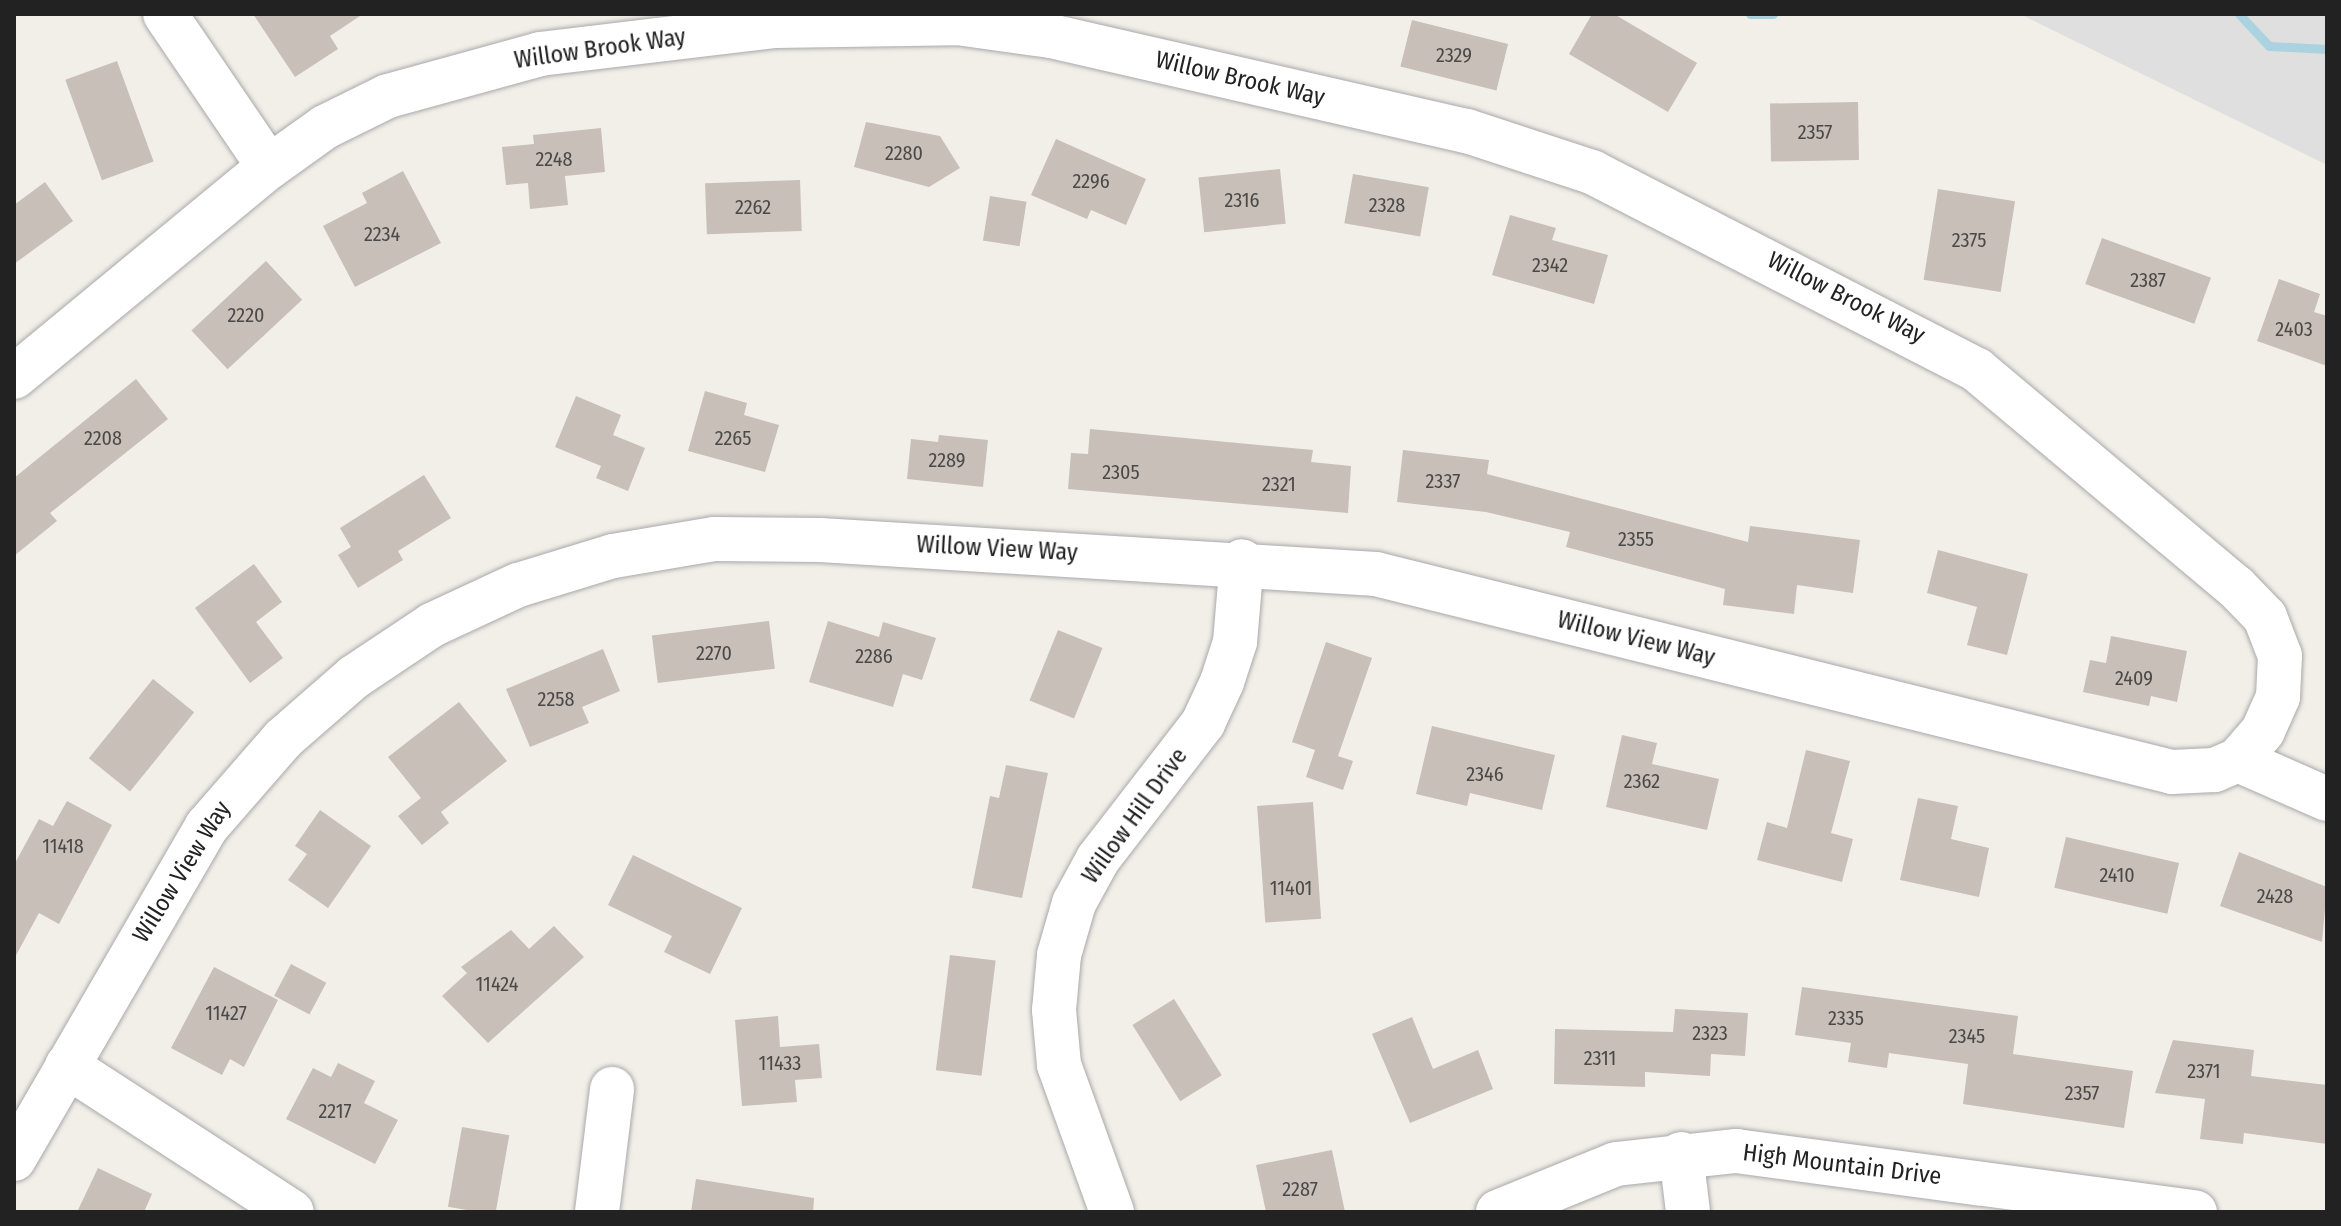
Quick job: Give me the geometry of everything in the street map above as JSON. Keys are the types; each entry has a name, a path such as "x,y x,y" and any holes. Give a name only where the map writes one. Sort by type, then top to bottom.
{"street":[{"path":"165,14 269,167"},
{"name":"Willow Brook Way","path":"14,377 269,167 338,121 461,73 540,54 865,20 957,23 1051,36 1529,150 1592,172 1930,341 2023,403 2265,617 2280,656 2278,697 2263,731 2238,760"},
{"name":"Willow View Way","path":"14,1159 176,877 242,780 354,677 432,625 518,585 613,556 714,539 1242,561 1376,574 2132,765 2172,772 2214,770 2238,760"},
{"name":"Willow Hill Drive","path":"1112,1212 1059,1065 1054,1010 1059,955 1074,903 1098,859 1203,723 1222,682 1235,642 1242,561"},
{"path":"2238,760 2327,799"},
{"path":"67,1066 292,1212"},
{"path":"597,1212 612,1089"},
{"path":"1681,1154 1688,1212"},
{"name":"High Mountain Drive","path":"1498,1212 1616,1164 1681,1154 1794,1155 2145,1209 2195,1212"}],"shaded area":[{"path":"2020,14 2327,14 2327,165"}],"building":[{"path":"253,14 363,14 330,36 338,49 295,77"},
{"path":"1592,14 1614,14 1697,63 1668,112 1569,54"},
{"path":"1412,20 1508,44 1496,91 1400,67"},
{"path":"117,61 154,162 102,180 65,80"},
{"path":"1858,102 1859,160 1771,162 1770,104"},
{"path":"866,122 940,136 960,168 929,187 854,167"},
{"path":"601,128 605,172 565,176 568,205 530,209 528,183 506,185 502,147 534,144 533,135"},
{"path":"1056,139 1146,179 1126,225 1091,210 1087,219 1031,195"},
{"path":"1280,169 1286,224 1204,232 1198,178"},
{"path":"403,171 441,243 355,287 323,226 367,203 362,193"},
{"path":"1353,174 1429,187 1420,237 1344,223"},
{"path":"800,180 802,231 707,234 705,183"},
{"path":"45,182 73,221 14,264 14,205"},
{"path":"1938,189 2015,201 2001,292 1924,280"},
{"path":"990,196 1027,202 1020,246 983,240"},
{"path":"1510,215 1556,228 1552,240 1608,255 1594,304 1492,275"},
{"path":"2102,238 2211,278 2194,324 2085,284"},
{"path":"266,261 302,300 228,369 191,331"},
{"path":"2279,279 2320,294 2314,312 2327,316 2327,366 2257,341"},
{"path":"136,379 168,419 50,513 57,521 14,556 14,478"},
{"path":"705,391 747,403 744,415 779,425 765,472 688,451"},
{"path":"576,396 621,415 613,435 645,448 628,491 596,478 601,466 555,447"},
{"path":"1090,429 1313,450 1311,462 1351,466 1348,513 1068,489 1071,453 1088,454"},
{"path":"939,435 988,440 983,487 907,479 911,439 938,442"},
{"path":"1403,450 1489,460 1487,474 1748,542 1750,526 1860,540 1853,593 1797,585 1794,614 1723,605 1725,589 1566,547 1570,532 1486,512 1397,502"},
{"path":"424,475 451,518 398,551 403,560 358,588 338,555 351,547 340,528"},
{"path":"1938,550 2028,574 2007,655 1967,645 1977,607 1927,593"},
{"path":"254,564 282,602 256,622 283,658 250,683 195,608"},
{"path":"769,621 775,669 658,683 652,635"},
{"path":"828,621 879,637 883,622 936,638 922,680 903,674 893,707 809,682"},
{"path":"1058,630 1103,648 1074,718 1030,700"},
{"path":"2111,636 2187,651 2177,702 2151,696 2149,706 2083,692 2090,660 2106,663"},
{"path":"1326,642 1372,658 1338,756 1353,761 1343,790 1306,777 1315,750 1292,742"},
{"path":"603,649 620,691 582,707 589,723 530,747 506,689"},
{"path":"153,679 194,712 130,792 89,758"},
{"path":"459,702 507,761 441,812 449,823 422,845 398,816 421,798 388,757"},
{"path":"1432,726 1555,755 1542,810 1470,793 1467,806 1416,794"},
{"path":"1622,735 1657,743 1652,764 1719,779 1707,830 1606,807"},
{"path":"1806,750 1850,761 1831,833 1853,839 1842,882 1757,860 1767,822 1787,828"},
{"path":"1006,765 1048,773 1022,898 972,888 990,796 999,798"},
{"path":"1918,798 1958,806 1951,839 1989,848 1979,897 1900,880"},
{"path":"67,801 112,825 59,924 39,913 14,959 14,865 39,819 53,826"},
{"path":"1313,802 1321,919 1265,923 1257,806"},
{"path":"320,810 371,846 328,908 288,880 307,854 295,846"},
{"path":"2066,837 2179,863 2167,914 2054,888"},
{"path":"2239,852 2327,887 2322,942 2220,906"},
{"path":"633,855 742,908 710,974 664,952 672,936 608,905"},
{"path":"554,926 584,957 488,1043 442,996 467,973 461,967 511,930 529,949"},
{"path":"950,955 996,961 982,1076 936,1070"},
{"path":"291,964 326,983 309,1015 274,996"},
{"path":"214,967 278,1000 244,1067 230,1059 222,1075 171,1048"},
{"path":"1802,987 2018,1016 2013,1054 2133,1071 2124,1128 1963,1104 1968,1064 1889,1053 1887,1068 1848,1062 1851,1043 1795,1035"},
{"path":"1174,999 1222,1075 1180,1101 1132,1025"},
{"path":"1675,1009 1748,1013 1745,1056 1711,1054 1710,1076 1645,1072 1645,1087 1554,1084 1555,1029 1673,1032"},
{"path":"778,1016 780,1047 819,1044 822,1078 795,1080 797,1102 742,1106 735,1020"},
{"path":"1412,1017 1433,1069 1478,1050 1493,1089 1410,1123 1372,1034"},
{"path":"2173,1040 2254,1050 2251,1076 2327,1085 2327,1144 2244,1133 2243,1144 2200,1139 2205,1099 2155,1093"},
{"path":"338,1063 375,1081 364,1103 398,1120 375,1164 286,1119 313,1068 331,1077"},
{"path":"462,1127 509,1135 496,1212 448,1207"},
{"path":"1332,1150 1345,1212 1266,1212 1256,1165"},
{"path":"98,1168 152,1194 144,1212 77,1212"},
{"path":"696,1179 814,1198 813,1212 691,1212"}],"waterway":[{"path":"1750,14 1773,14"},
{"path":"2239,14 2269,46 2327,49"}]}
